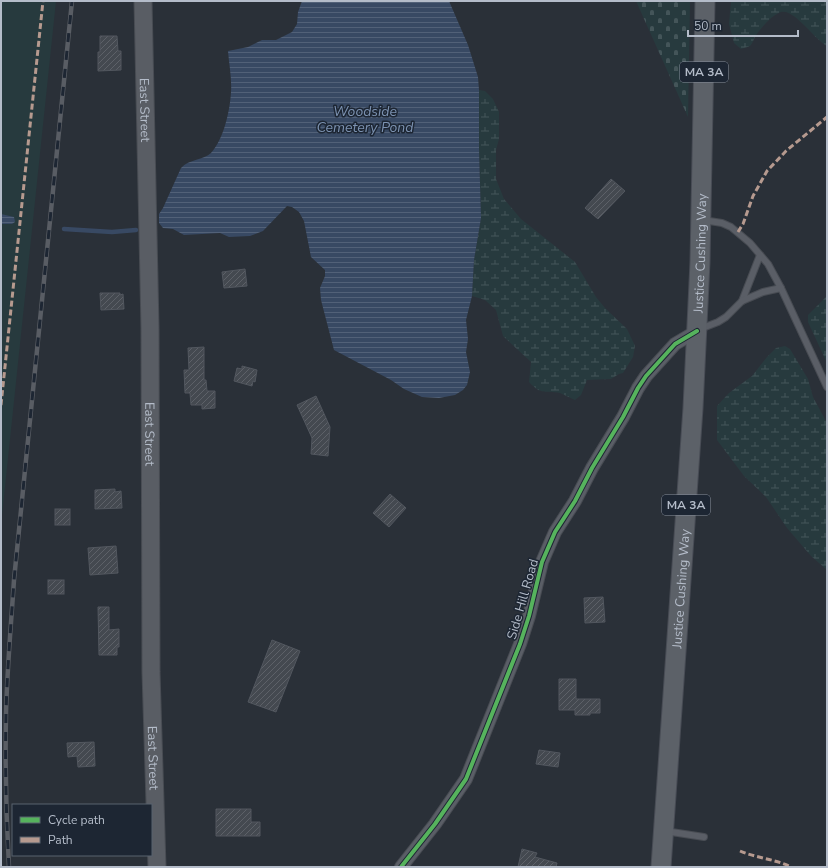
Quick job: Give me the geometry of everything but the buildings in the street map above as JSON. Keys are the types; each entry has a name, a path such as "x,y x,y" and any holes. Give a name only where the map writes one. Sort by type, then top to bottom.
{"main road":[{"name":"East Street","path":"143,1 150,336 151,672 157,867"},
{"name":"Justice Cushing Way","path":"661,867 697,331 701,220 705,1"}],"street":[{"name":"Side Hill Road","path":"401,867 436,824 466,779 520,644 529,616 542,562 555,532 575,501 592,468 646,376 675,344 697,331"}],"lane":[{"path":"701,220 717,222 731,227 750,243 768,264 781,288 827,387"},
{"path":"742,301 760,255"},
{"path":"697,331 718,322 742,301 763,292 781,288"},
{"path":"663,831 704,837"}],"green space":[{"path":"1,1 56,1 1,525"},
{"path":"636,1 690,1 688,117"},
{"path":"731,1 827,1 827,46 822,43 798,19 786,12 781,12 771,18 764,25 750,46 741,49 734,43 729,24"},
{"path":"479,90 485,91 493,99 499,112 499,139 496,150 496,179 504,199 521,219 575,262 596,297 627,329 635,346 633,357 623,373 611,379 587,380 581,395 575,400 560,393 541,391 529,382 531,362 503,336 496,310 485,300 472,296 474,260 481,218"},
{"path":"827,296 827,363 808,322 808,315"},
{"path":"785,346 790,349 808,379 813,397 827,423 827,570 811,556 787,528 766,497 744,476 717,440 717,406 729,393 752,376 776,348"}],"water":[{"name":"Woodside Cemetery Pond","path":"302,1 449,1 468,45 478,77 479,90 481,218 474,260 472,296 466,320 468,339 466,352 470,372 467,385 463,390 455,395 439,398 422,397 404,389 391,380 334,350 321,300 320,288 325,276 325,270 311,257 304,221 299,212 292,207 287,206 263,231 250,236 229,237 220,233 184,235 173,229 163,228 159,223 159,214 181,168 188,163 211,153 216,147 223,132 228,116 231,92 228,51 248,47 262,40 276,40 292,32 297,24 298,12"},
{"path":"1,214 14,217 15,222 12,224 1,224"}],"waterway":[{"path":"64,229 112,232 136,230"}],"railway":[{"path":"9,867 6,790 6,714 14,580 72,1"}],"marked path":[{"path":"1,405 43,1"},
{"path":"738,232 743,224 753,196 767,171 786,151 827,117"},
{"path":"740,851 791,867"}],"cycle path":[{"path":"401,867 435,824 466,779 520,644 529,616 542,562 555,532 575,501 592,468 646,376 675,344 697,331"}]}
